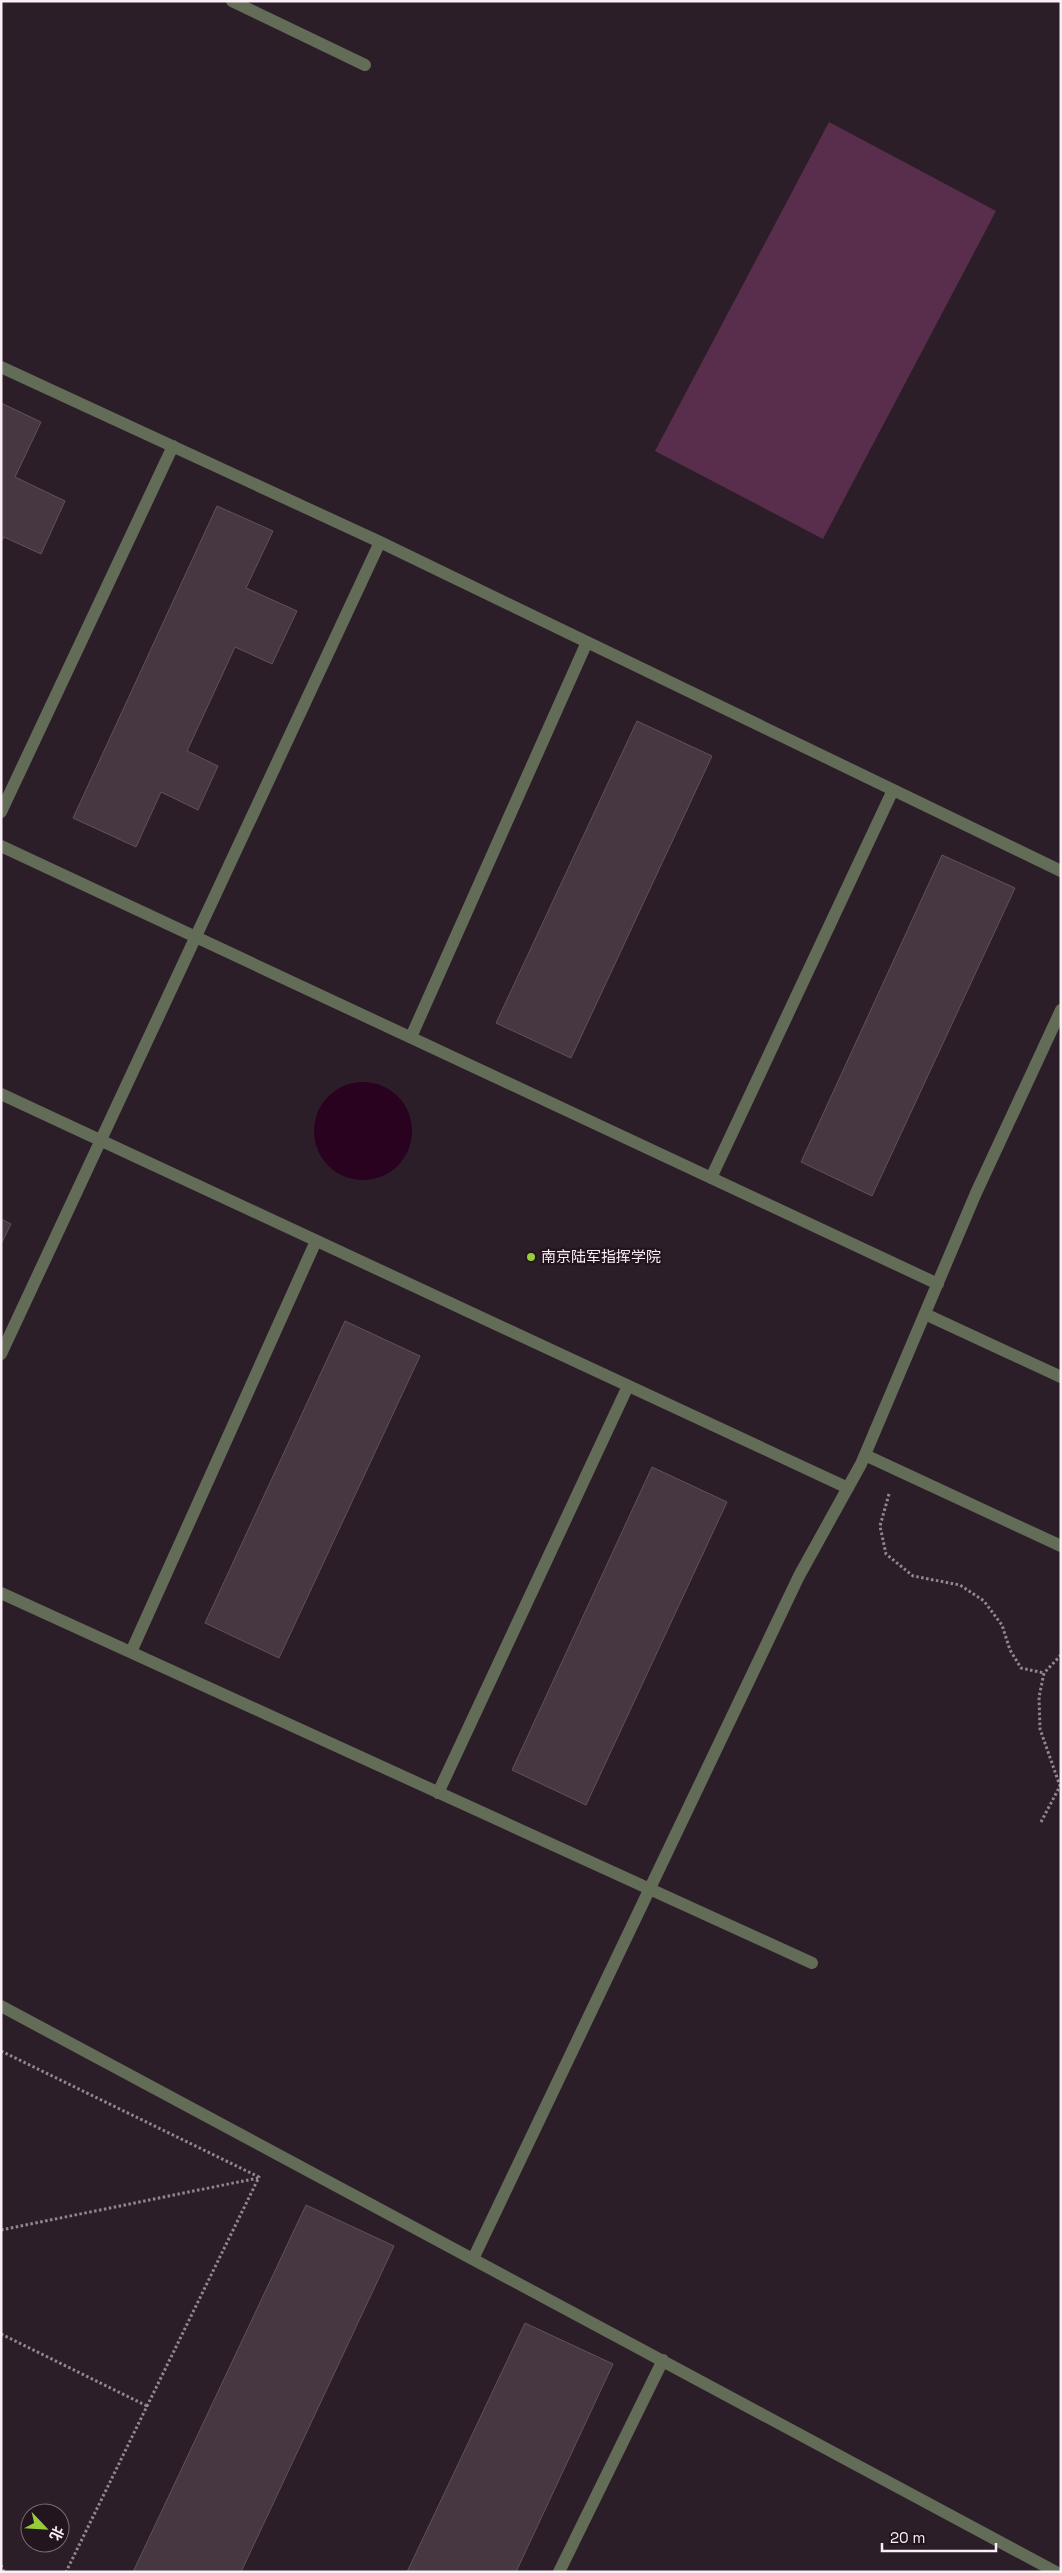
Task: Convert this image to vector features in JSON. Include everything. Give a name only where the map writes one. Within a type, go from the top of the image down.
[{"type":"lane","points":[[232,1],[365,65]]},
{"type":"lane","points":[[1,367],[380,542],[1061,871]]},
{"type":"lane","points":[[1,812],[173,446]]},
{"type":"lane","points":[[1,1354],[380,542]]},
{"type":"lane","points":[[410,1037],[587,642]]},
{"type":"lane","points":[[711,1178],[894,790]]},
{"type":"lane","points":[[1,846],[938,1284]]},
{"type":"lane","points":[[473,2259],[799,1576],[865,1455],[976,1193],[1061,1010]]},
{"type":"lane","points":[[1,1094],[848,1488]]},
{"type":"lane","points":[[131,1652],[316,1241]]},
{"type":"lane","points":[[925,1314],[1061,1377]]},
{"type":"lane","points":[[438,1793],[628,1386]]},
{"type":"lane","points":[[865,1455],[1061,1546]]},
{"type":"lane","points":[[1,1593],[812,1963]]},
{"type":"lane","points":[[1,2006],[1056,2572]]},
{"type":"lane","points":[[559,2572],[663,2360]]},
{"type":"path","points":[[900,1472],[886,1500],[880,1526],[886,1554],[913,1576],[960,1586],[984,1601],[1002,1625],[1010,1650],[1021,1668],[1044,1673]]},
{"type":"path","points":[[1041,1822],[1060,1786],[1040,1729],[1039,1697],[1044,1673],[1061,1656]]},
{"type":"path","points":[[1,2051],[259,2177]]},
{"type":"path","points":[[1,2230],[259,2177]]},
{"type":"path","points":[[66,2572],[259,2177]]},
{"type":"path","points":[[1,2334],[147,2406]]},
{"type":"path","points":[[1,2565],[4,2572]]},
{"type":"shaded area","points":[[829,122],[996,211],[823,539],[655,451]]},
{"type":"shaded area","points":[[363,1082],[382,1086],[397,1097],[408,1112],[412,1131],[408,1150],[397,1165],[382,1176],[363,1180],[344,1176],[329,1165],[318,1150],[314,1131],[318,1112],[329,1097],[344,1086]]},
{"type":"building","points":[[1,403],[41,422],[15,477],[65,501],[41,554],[4,537],[1,542]]},
{"type":"building","points":[[217,506],[273,531],[246,588],[297,611],[272,664],[235,647],[187,751],[218,766],[198,810],[161,792],[136,847],[73,818]]},
{"type":"building","points":[[637,721],[712,756],[571,1058],[496,1023]]},
{"type":"building","points":[[942,855],[1015,888],[872,1196],[801,1162]]},
{"type":"building","points":[[1,1219],[11,1224],[1,1244]]},
{"type":"building","points":[[345,1321],[420,1356],[279,1658],[205,1623]]},
{"type":"building","points":[[652,1467],[727,1502],[586,1805],[512,1770]]},
{"type":"building","points":[[306,2205],[394,2246],[241,2572],[133,2572]]},
{"type":"building","points":[[525,2323],[613,2364],[516,2572],[407,2572]]},
{"type":"place","name":"南京陆军指挥学院","points":[[531,1257]]}]
